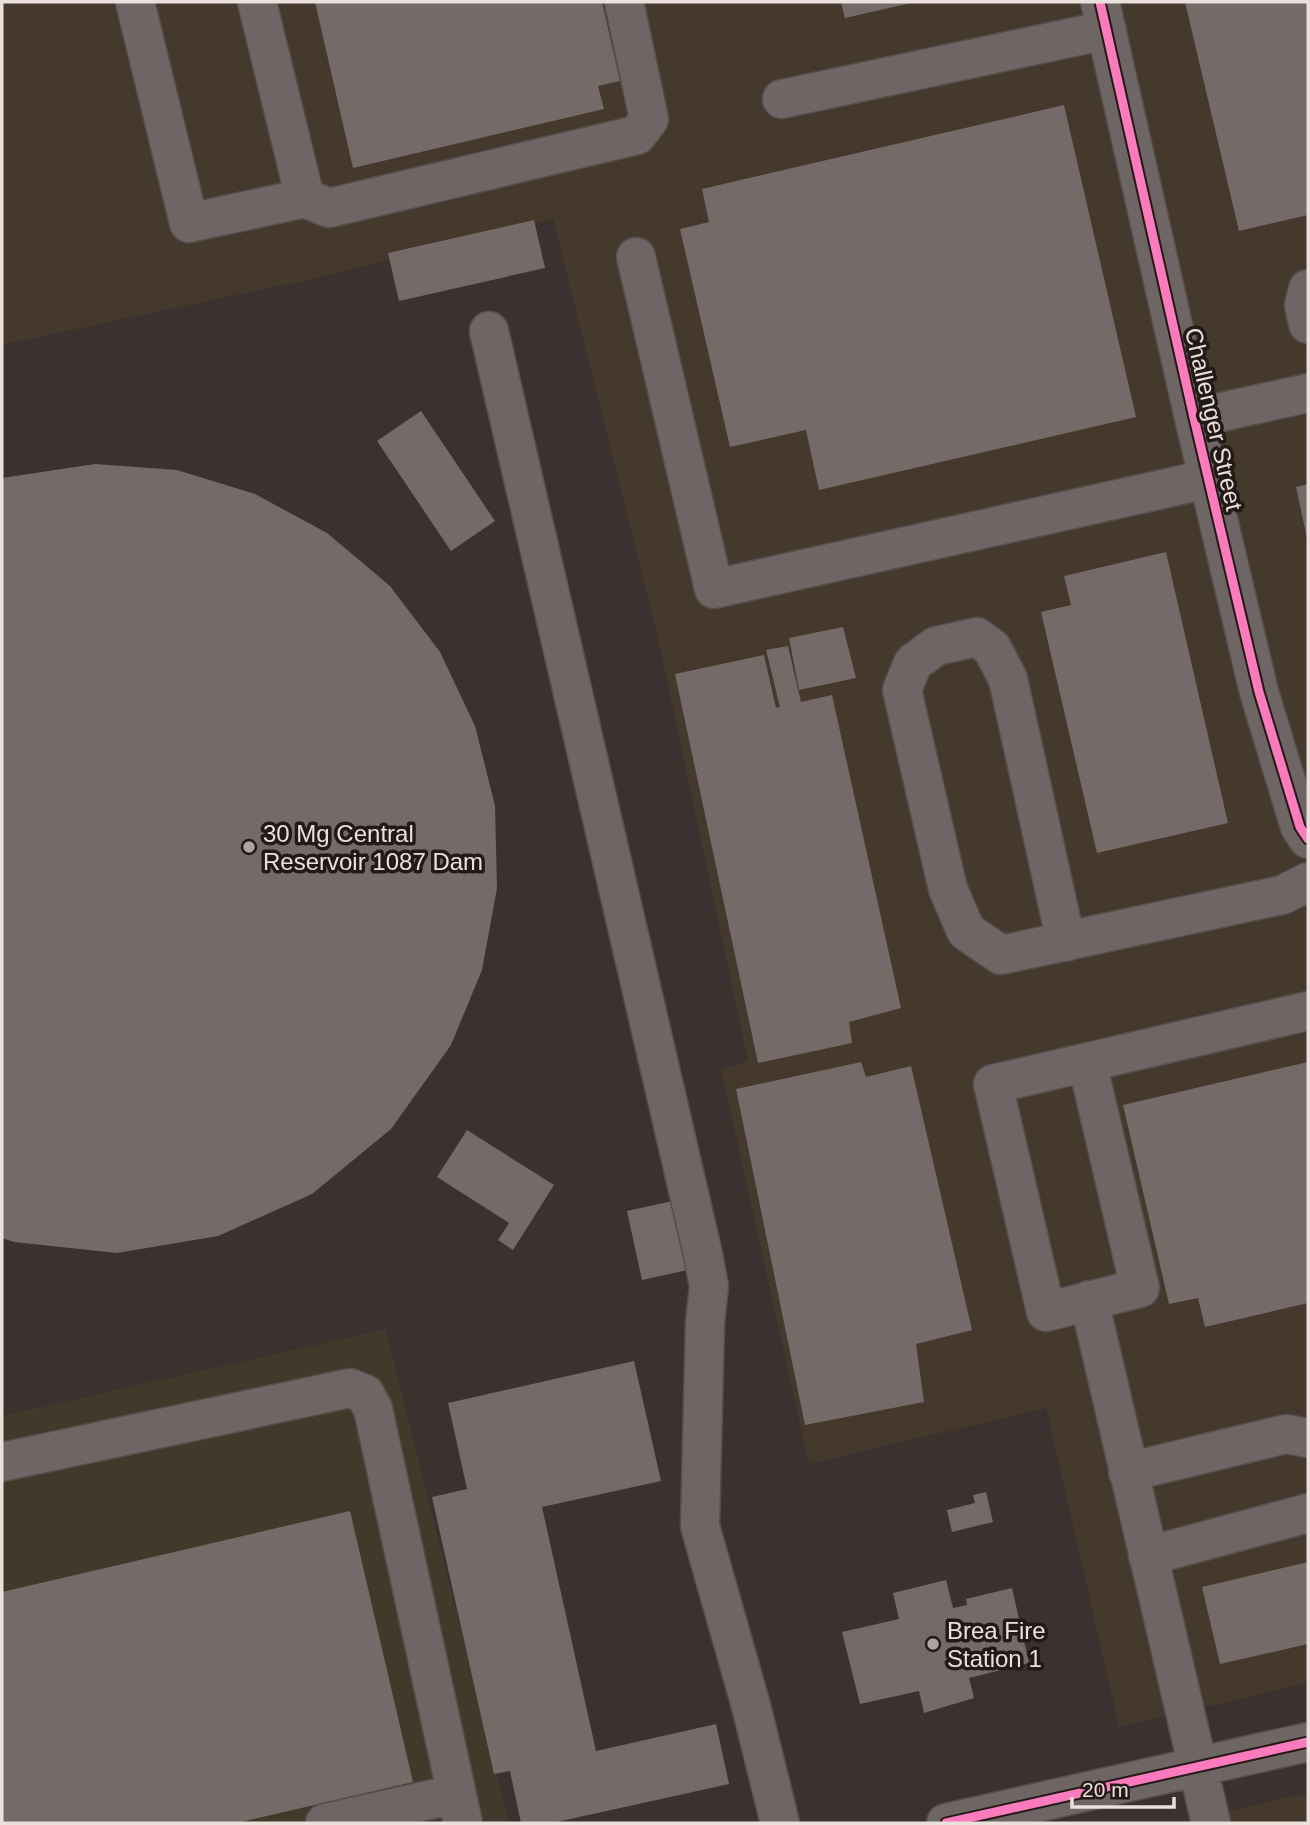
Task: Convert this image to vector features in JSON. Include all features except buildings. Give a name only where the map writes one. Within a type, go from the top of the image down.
[{"type":"street","points":[[135,2],[189,223],[305,198],[330,208],[637,135],[649,119],[624,2]]},
{"type":"street","points":[[257,2],[305,198]]},
{"type":"street","points":[[782,99],[1103,16]]},
{"type":"street","name":"Challenger Street","points":[[1103,16],[1259,692],[1300,799],[1300,827],[1308,839]]},
{"type":"street","points":[[636,257],[714,589],[1208,479]]},
{"type":"street","points":[[1308,289],[1304,305],[1308,324]]},
{"type":"street","points":[[489,331],[702,1250],[709,1286],[705,1323],[700,1526],[751,1706],[780,1823]]},
{"type":"street","points":[[1194,418],[1308,393]]},
{"type":"street","points":[[1066,942],[1007,679],[992,648],[977,638],[936,646],[914,663],[902,691],[948,888],[966,931],[1001,955],[1066,942],[1282,895],[1308,882]]},
{"type":"street","points":[[1087,1062],[1140,1289],[1046,1312],[993,1084],[1087,1062],[1308,1011]]},
{"type":"street","points":[[1088,1300],[1211,1823]]},
{"type":"street","points":[[2,1462],[350,1388],[366,1394],[373,1409],[459,1808],[325,1823]]},
{"type":"street","points":[[1128,1472],[1286,1434],[1308,1438]]},
{"type":"street","points":[[1148,1556],[1308,1513]]},
{"type":"street","points":[[946,1823],[1308,1742]]},
{"type":"shaded area","points":[[2,2],[1308,2],[1308,1683],[1119,1727],[1046,1408],[809,1464],[721,1070],[748,1061],[657,634],[553,219],[321,277],[2,345]]},
{"type":"shaded area","points":[[386,1329],[509,1823],[2,1823],[2,1416]]},
{"type":"shaded area","points":[[1308,1793],[1308,1823],[1175,1823]]},
{"type":"cycle path","points":[[1100,2],[1259,692],[1300,827],[1308,839]]},
{"type":"cycle path","points":[[946,1823],[1308,1742]]},
{"type":"place","name":"30 Mg Central Reservoir 1087 Dam","points":[[249,847]]},
{"type":"place","name":"Brea Fire Station 1","points":[[933,1644]]}]
